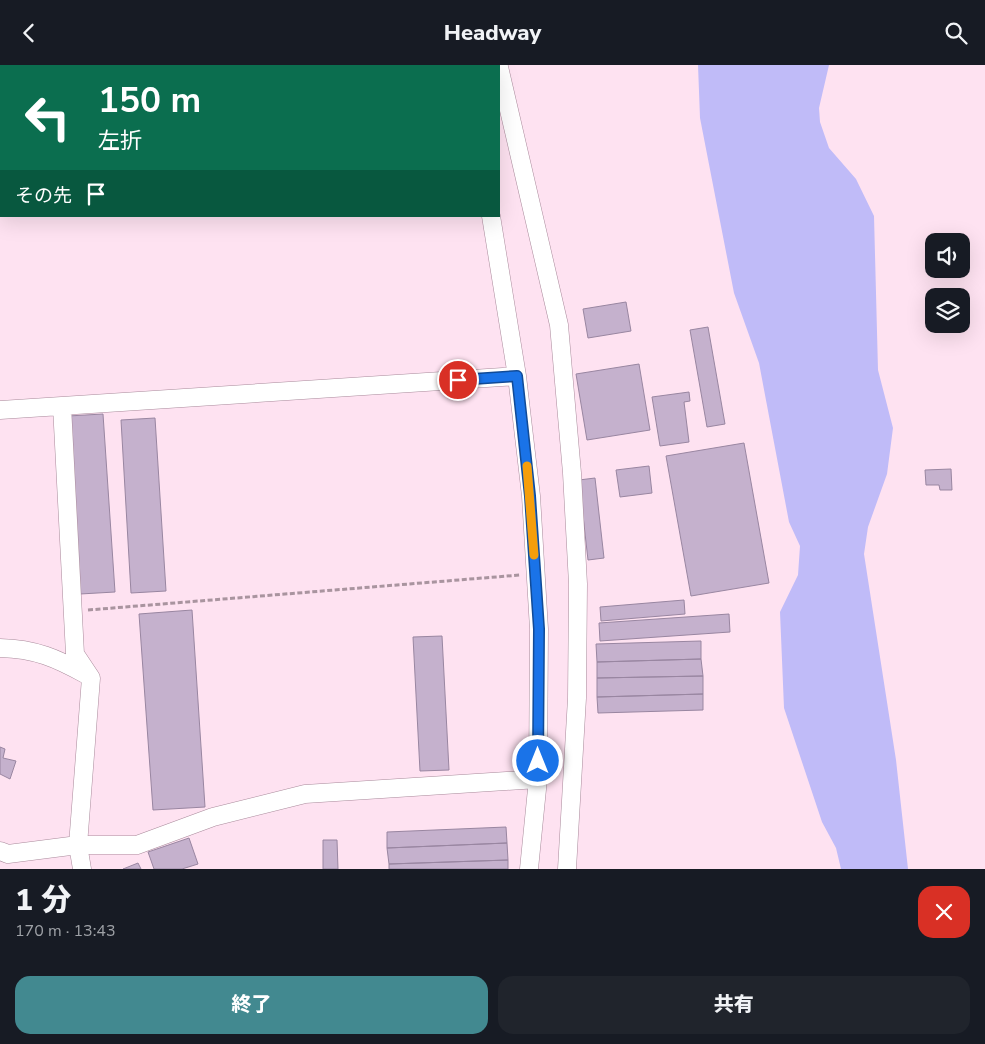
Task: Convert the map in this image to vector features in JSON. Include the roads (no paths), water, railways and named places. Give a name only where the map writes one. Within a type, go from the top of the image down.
[{"type":"street","points":[[500,75],[503,102],[559,325],[572,473],[578,584],[577,698],[567,869]]},
{"type":"street","points":[[491,217],[517,376],[536,574],[539,629],[538,779],[529,869]]},
{"type":"street","points":[[0,410],[517,376]]},
{"type":"street","points":[[62,406],[75,654],[91,678],[78,845],[82,869]]},
{"type":"street","points":[[0,648],[26,649],[58,659],[91,678]]},
{"type":"street","points":[[0,851],[8,855],[78,845],[137,845],[213,817],[304,794],[538,779]]}]
